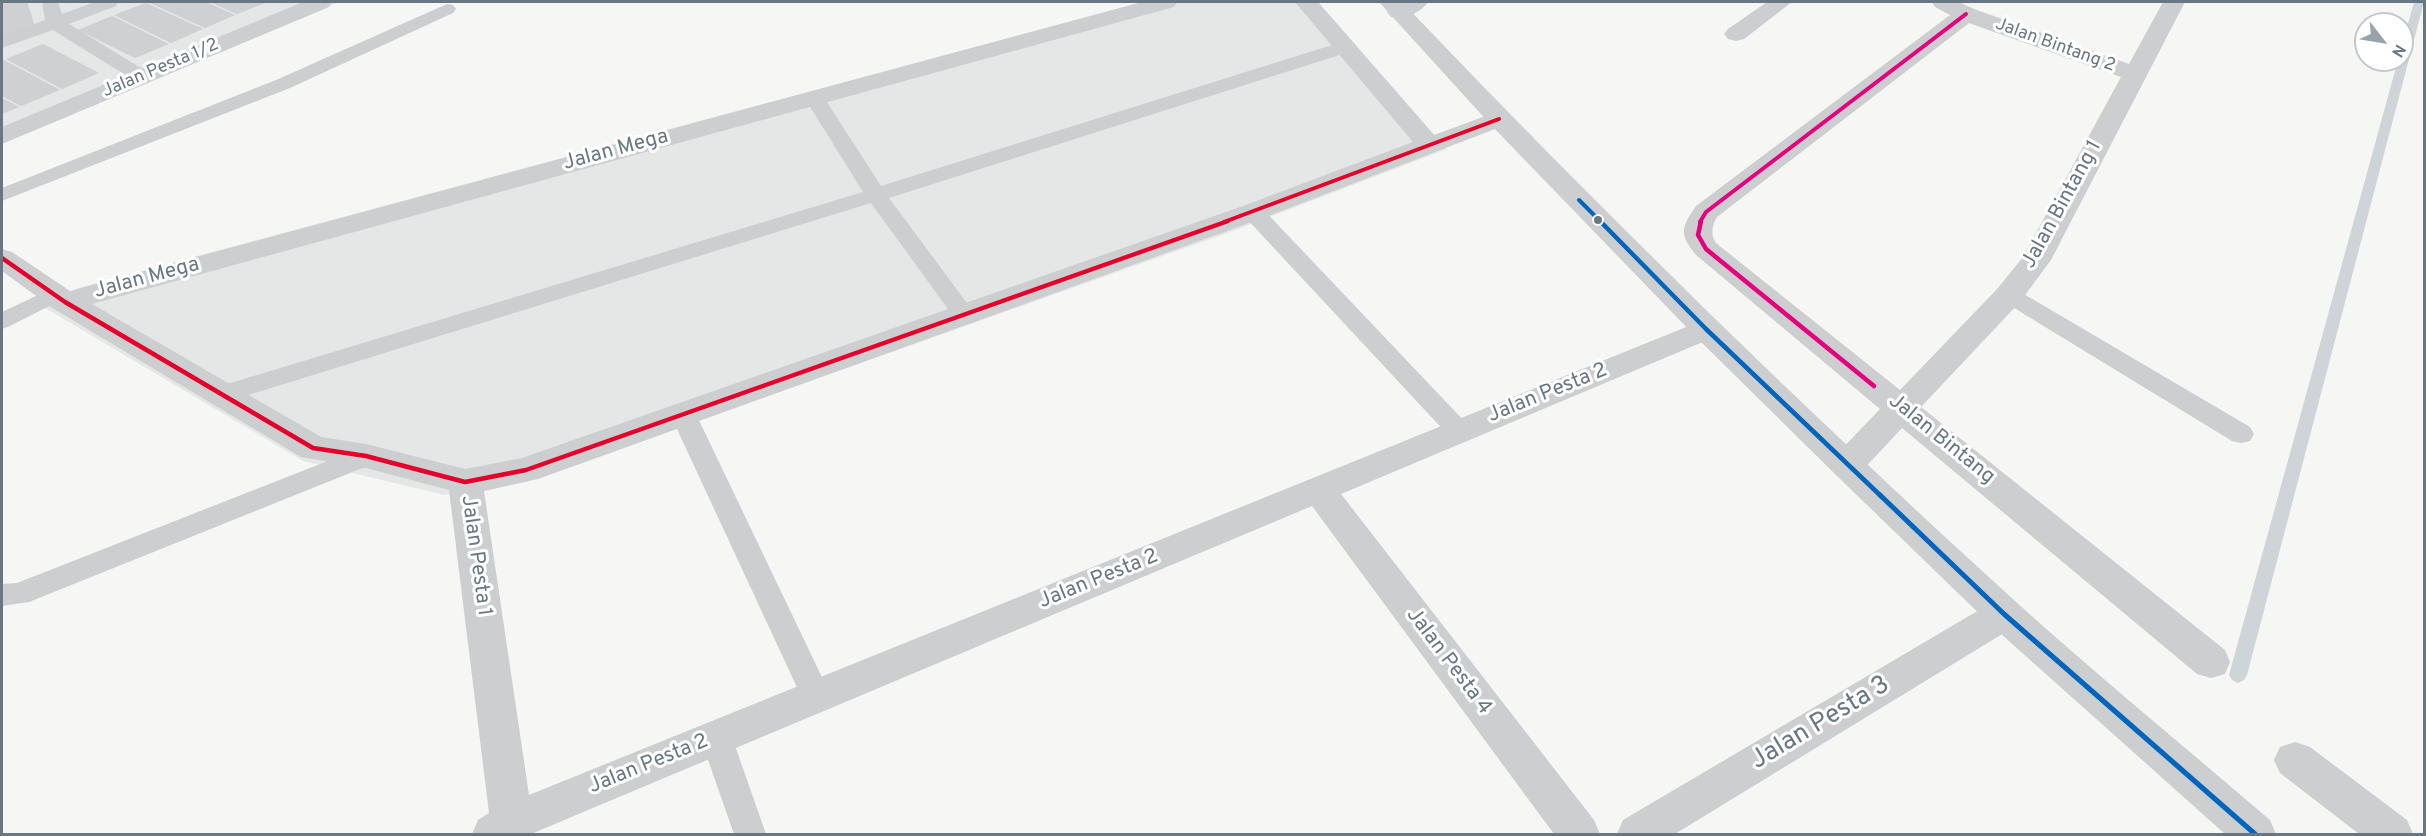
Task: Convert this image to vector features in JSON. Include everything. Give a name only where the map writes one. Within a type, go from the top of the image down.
[{"type":"street","name":"Jalan Pesta 1/2","points":[[2,136],[321,2]]},
{"type":"street","name":"Jalan Mega","points":[[60,298],[1166,2]]},
{"type":"street","points":[[1306,2],[1429,145]]},
{"type":"street","points":[[1737,34],[1781,2]]},
{"type":"street","name":"Jalan Bintang 1","points":[[1847,465],[2009,295],[2036,260],[2174,2]]},
{"type":"street","points":[[1402,5],[1499,119],[1706,329],[2004,614],[2256,834]]},
{"type":"street","name":"Jalan Bintang 2","points":[[1954,8],[2135,74]]},
{"type":"street","name":"Jalan Bintang","points":[[1954,8],[1706,212],[1696,227],[1696,238],[1706,249],[2211,662]]},
{"type":"street","name":"Jalan Pesta 1","points":[[502,828],[465,482],[526,470],[1253,212],[1499,119]]},
{"type":"street","points":[[2,258],[60,298],[313,448],[366,456],[465,482]]},
{"type":"street","name":"Jalan Pesta 2","points":[[502,828],[716,737],[1706,329]]},
{"type":"street","name":"Jalan Pesta 4","points":[[1318,489],[1579,834]]},
{"type":"street","name":"Jalan Pesta 3","points":[[1638,834],[2004,614]]},
{"type":"street","points":[[2295,760],[2392,834]]},
{"type":"lane","points":[[50,2],[55,22],[142,77]]},
{"type":"lane","points":[[2,43],[110,2]]},
{"type":"lane","points":[[2,195],[283,84],[447,9]]},
{"type":"lane","points":[[222,394],[876,195],[1345,47]]},
{"type":"lane","points":[[814,97],[876,195],[964,315]]},
{"type":"lane","points":[[1253,212],[1460,431]]},
{"type":"lane","points":[[2009,295],[2241,434]]},
{"type":"lane","points":[[2,321],[60,298]]},
{"type":"lane","points":[[683,414],[816,696]]},
{"type":"lane","points":[[2,595],[19,594],[366,456]]},
{"type":"lane","points":[[716,737],[750,834]]},
{"type":"shaded area","points":[[2,2],[339,2],[2,143]]},
{"type":"shaded area","points":[[1143,2],[1318,2],[1447,149],[1236,230],[526,482],[444,495],[303,461],[42,306],[78,288]]},
{"type":"building","points":[[2,2],[28,2],[36,27],[2,40]]},
{"type":"building","points":[[146,2],[208,2],[237,15],[205,29]]},
{"type":"building","points":[[146,2],[205,29],[171,44],[112,15]]},
{"type":"building","points":[[208,2],[270,2],[237,15]]},
{"type":"building","points":[[112,15],[171,44],[135,59],[76,30]]},
{"type":"building","points":[[43,43],[101,73],[62,90],[4,59]]},
{"type":"building","points":[[2,59],[62,90],[21,107],[2,97]]},
{"type":"building","points":[[2,97],[21,107],[2,115]]},
{"type":"waterway","points":[[2238,675],[2419,2]]},
{"type":"transit line","points":[[1874,386],[1706,249],[1699,239],[1697,230],[1706,212],[1966,14]]},
{"type":"transit line","points":[[2,258],[65,302],[313,448],[366,456],[465,482],[526,470],[1253,212],[1499,119]]},
{"type":"transit line","points":[[1579,200],[1706,329],[2004,614],[2255,834]]}]
